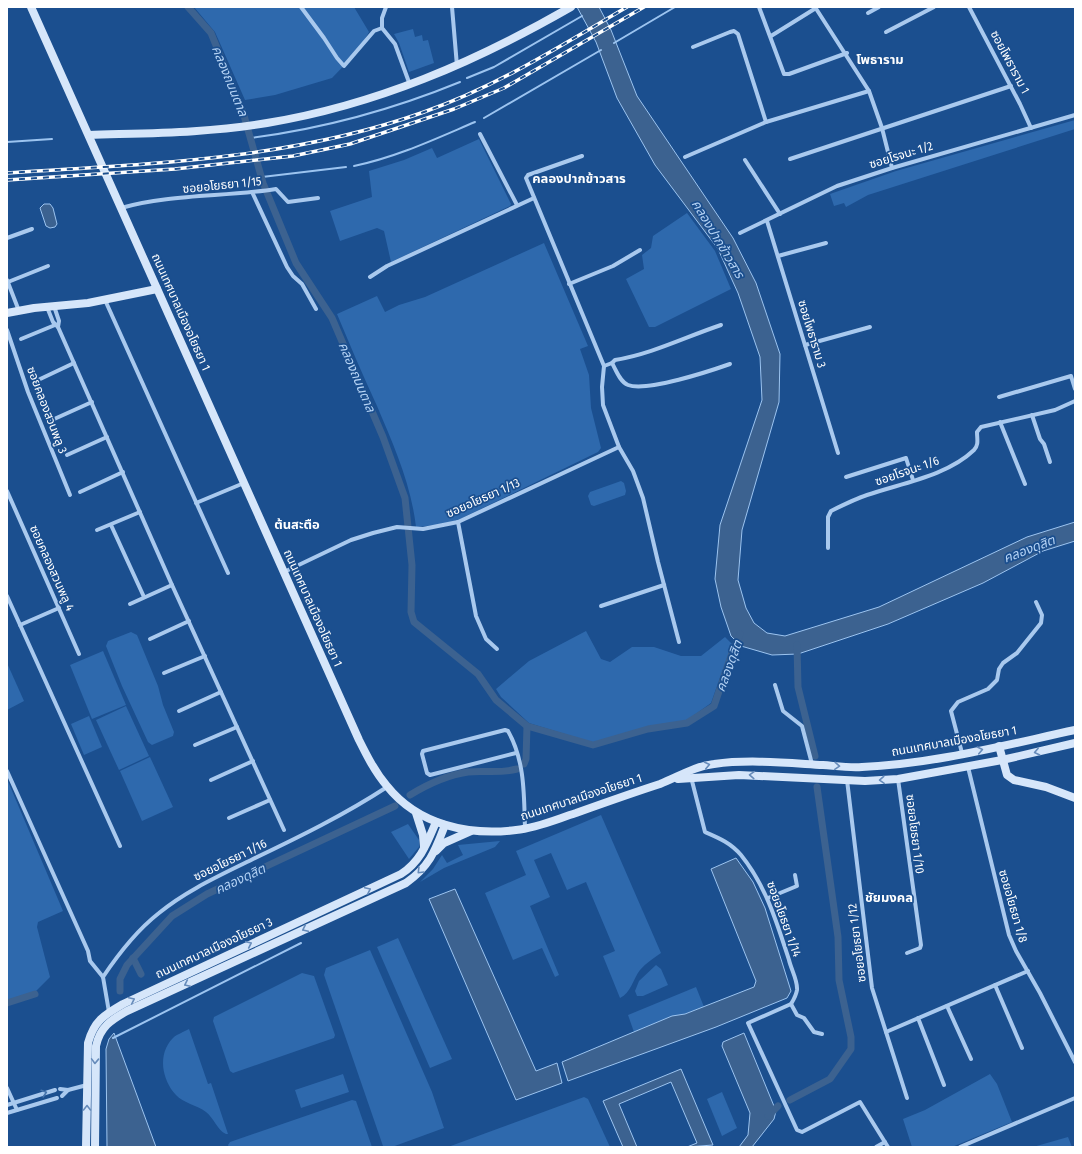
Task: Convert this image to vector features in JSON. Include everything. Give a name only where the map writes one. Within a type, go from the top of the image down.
[{"type":"main road","name":"ถนนเทศบาลเมืองอโยธยา 1","points":[[31,7],[359,740],[373,766],[387,787],[416,813],[445,825],[471,830],[495,832],[544,824],[671,780],[691,775],[739,775],[847,780],[898,779],[968,767],[1075,743]]},
{"type":"main road","points":[[89,134],[235,128],[350,106],[410,85],[457,66],[491,50],[571,7]]},
{"type":"main road","points":[[7,313],[105,300],[157,289]]},
{"type":"main road","name":"ถนนเทศบาลเมืองอโยธยา 1","points":[[691,775],[706,765],[729,762],[813,764],[858,768],[894,766],[962,754],[1075,730]]},
{"type":"main road","points":[[999,746],[1007,774],[1014,780],[1046,787],[1075,798]]},
{"type":"main road","points":[[416,813],[424,835],[423,852]]},
{"type":"main road","name":"ถนนเทศบาลเมืองอโยธยา 3","points":[[86,1147],[88,1043],[91,1031],[100,1019],[109,1012],[401,874],[412,867],[423,852],[436,822]]},
{"type":"main road","name":"ถนนเทศบาลเมืองอโยธยา 3","points":[[95,1147],[96,1046],[98,1035],[106,1025],[127,1011],[406,883],[419,874],[434,853],[445,825]]},
{"type":"main road","points":[[434,853],[444,843],[471,830]]},
{"type":"street","points":[[302,7],[344,66],[374,31],[382,28]]},
{"type":"street","points":[[386,7],[382,18],[382,28],[393,39],[410,85]]},
{"type":"street","points":[[452,7],[457,66]]},
{"type":"street","points":[[759,7],[784,74],[786,75],[846,53]]},
{"type":"street","points":[[868,13],[879,7]]},
{"type":"street","points":[[886,32],[934,7]]},
{"type":"street","name":"ซอยโพธาราม 1","points":[[969,7],[1011,86],[1031,128]]},
{"type":"street","points":[[771,36],[816,8],[870,91],[882,128],[892,168]]},
{"type":"street","points":[[693,47],[730,32],[734,31],[738,34],[766,122]]},
{"type":"street","points":[[790,159],[1011,86]]},
{"type":"street","points":[[685,157],[766,122],[870,91]]},
{"type":"street","name":"ซอยโรจนะ 1/2","points":[[740,233],[836,186],[892,168],[1075,115]]},
{"type":"street","points":[[480,134],[517,205]]},
{"type":"street","points":[[582,156],[527,176],[534,198],[604,366],[602,387],[603,405],[619,447],[633,470],[644,498],[679,642]]},
{"type":"street","points":[[745,160],[780,214]]},
{"type":"street","name":"ซอยอโยธยา 1/15","points":[[121,208],[146,202],[259,192],[276,189],[288,202],[318,198]]},
{"type":"street","points":[[252,192],[287,267],[293,276],[302,284],[316,309]]},
{"type":"street","points":[[370,277],[387,266],[534,198]]},
{"type":"street","name":"ซอยโพธาราม 3","points":[[767,221],[838,453]]},
{"type":"street","points":[[7,238],[32,229]]},
{"type":"street","points":[[778,256],[826,243]]},
{"type":"street","points":[[569,284],[613,266],[640,250]]},
{"type":"street","points":[[19,311],[8,281],[48,266]]},
{"type":"street","points":[[105,300],[228,573]]},
{"type":"street","points":[[21,339],[59,321],[51,306]]},
{"type":"street","points":[[51,306],[55,324],[92,402],[172,585],[284,830]]},
{"type":"street","points":[[604,366],[615,360],[653,352],[689,336],[721,325]]},
{"type":"street","points":[[805,345],[870,327]]},
{"type":"street","name":"ซอยคลองสวนพลู 3","points":[[7,330],[28,392],[70,495]]},
{"type":"street","points":[[612,363],[627,385],[645,386],[697,375],[730,364]]},
{"type":"street","points":[[36,381],[74,364]]},
{"type":"street","points":[[999,397],[1071,376],[1075,389]]},
{"type":"street","name":"ซอยโรจนะ 1/6","points":[[828,548],[828,517],[831,511],[865,496],[913,480],[928,477],[944,470],[974,449],[978,443],[977,432],[981,427],[1068,406],[1075,401]]},
{"type":"street","points":[[52,420],[92,402]]},
{"type":"street","points":[[1032,415],[1050,462]]},
{"type":"street","points":[[1000,422],[1025,484]]},
{"type":"street","points":[[67,455],[107,437]]},
{"type":"street","name":"ซอยอโยธยา 1/13","points":[[284,572],[351,540],[384,530],[400,528],[423,529],[458,522],[619,447]]},
{"type":"street","points":[[846,477],[906,458],[913,480]]},
{"type":"street","points":[[80,492],[123,472]]},
{"type":"street","points":[[196,503],[244,483]]},
{"type":"street","name":"ซอยคลองสวนพลู 4","points":[[7,491],[79,654]]},
{"type":"street","points":[[97,530],[140,512]]},
{"type":"street","points":[[458,522],[476,616],[486,638],[497,649]]},
{"type":"street","points":[[111,525],[144,597]]},
{"type":"street","points":[[130,604],[172,585]]},
{"type":"street","points":[[601,606],[664,585]]},
{"type":"street","points":[[7,596],[120,846]]},
{"type":"street","points":[[962,754],[951,711],[958,702],[988,689],[997,680],[1002,663],[1017,653],[1041,623],[1042,615],[1036,602]]},
{"type":"street","points":[[20,625],[59,608]]},
{"type":"street","points":[[150,639],[189,621]]},
{"type":"street","points":[[164,673],[205,656]]},
{"type":"street","points":[[775,685],[783,711],[802,726],[813,764]]},
{"type":"street","points":[[179,711],[221,692]]},
{"type":"street","points":[[195,745],[237,727]]},
{"type":"street","points":[[516,753],[430,775],[427,773],[422,754],[424,752],[505,730],[509,733],[523,772],[525,828]]},
{"type":"street","points":[[211,780],[253,761]]},
{"type":"street","name":"ซอยอโยธยา 1/8","points":[[968,767],[976,794],[1004,920],[1016,951],[1028,971],[1075,1062]]},
{"type":"street","points":[[7,771],[88,951],[90,961],[103,977],[109,1012]]},
{"type":"street","name":"ซอยอโยธยา 1/14","points":[[691,775],[705,832],[735,848],[758,878],[768,898],[797,989],[795,998],[791,1004]]},
{"type":"street","name":"ซอยอโยธยา 1/10","points":[[898,779],[921,945],[920,948],[907,953]]},
{"type":"street","name":"ซอยอโยธยา 1/12","points":[[847,780],[872,988],[907,1098]]},
{"type":"street","name":"ซอยอโยธยา 1/16","points":[[103,977],[118,955],[138,932],[160,912],[183,896],[206,882],[344,814],[387,787]]},
{"type":"street","points":[[230,818],[270,800]]},
{"type":"street","points":[[768,898],[797,886],[795,875]]},
{"type":"street","points":[[886,1032],[1028,971]]},
{"type":"street","points":[[995,986],[1022,1048]]},
{"type":"street","points":[[822,1034],[814,1032],[804,1018],[797,1015],[791,1004],[748,1023],[797,1130],[802,1132],[860,1102],[888,1147]]},
{"type":"street","points":[[947,1006],[971,1059]]},
{"type":"street","points":[[918,1018],[944,1085]]},
{"type":"street","points":[[60,1089],[68,1090],[87,1085]]},
{"type":"street","points":[[7,1088],[17,1110]]},
{"type":"street","points":[[7,1105],[55,1090]]},
{"type":"street","points":[[62,1096],[68,1090]]},
{"type":"street","points":[[32,1097],[35,1104]]},
{"type":"street","points":[[7,1114],[57,1098]]},
{"type":"street","points":[[960,1147],[1075,1098]]},
{"type":"street","points":[[876,1147],[885,1142]]},
{"type":"shaded area","points":[[194,7],[354,7],[369,32],[358,51],[332,78],[275,95],[245,100],[215,32]]},
{"type":"shaded area","points":[[413,29],[415,37],[422,35],[423,41],[428,40],[434,63],[409,72],[399,43],[394,34]]},
{"type":"shaded area","points":[[1075,120],[1075,129],[868,195],[846,207],[844,203],[834,206],[830,194],[896,171]]},
{"type":"shaded area","points":[[479,139],[511,204],[510,206],[391,262],[384,231],[377,228],[340,241],[330,211],[372,197],[369,171],[404,160],[432,148],[437,158]]},
{"type":"shaded area","points":[[687,213],[715,251],[731,289],[655,327],[649,327],[626,279],[644,269],[642,255],[651,248],[653,236]]},
{"type":"shaded area","points":[[544,243],[588,346],[580,349],[589,375],[591,408],[601,448],[598,452],[458,520],[437,525],[416,527],[414,511],[401,465],[337,314],[377,296],[385,312],[399,305],[425,297]]},
{"type":"shaded area","points":[[621,481],[624,483],[626,491],[625,495],[594,506],[591,505],[588,496],[590,492]]},
{"type":"shaded area","points":[[586,631],[601,659],[610,662],[632,647],[654,647],[681,656],[701,656],[725,637],[732,644],[711,703],[686,721],[648,727],[594,743],[529,723],[501,697],[496,689],[529,661]]},
{"type":"shaded area","points":[[131,632],[137,635],[158,686],[163,705],[174,732],[173,736],[152,745],[148,742],[122,686],[106,646],[108,641]]},
{"type":"shaded area","points":[[103,651],[126,705],[92,719],[70,665]]},
{"type":"shaded area","points":[[7,663],[24,701],[7,710]]},
{"type":"shaded area","points":[[126,706],[149,756],[119,770],[96,720]]},
{"type":"shaded area","points":[[89,716],[102,747],[84,755],[71,724]]},
{"type":"shaded area","points":[[150,757],[173,807],[142,821],[120,771]]},
{"type":"shaded area","points":[[7,779],[63,911],[38,922],[37,927],[50,977],[36,991],[7,1000]]},
{"type":"shaded area","points":[[601,815],[661,953],[640,970],[627,993],[620,998],[603,956],[615,951],[586,882],[567,890],[551,853],[534,860],[550,897],[530,906],[559,975],[555,977],[542,948],[513,960],[485,893],[526,875],[516,851]]},
{"type":"shaded area","points":[[408,824],[419,840],[419,847],[409,859],[391,832]]},
{"type":"shaded area","points":[[500,841],[495,847],[444,868],[420,882],[433,869],[442,855],[447,863],[463,855],[458,845]]},
{"type":"shaded area","points":[[398,938],[452,1059],[430,1068],[377,947]]},
{"type":"shaded area","points":[[370,950],[432,1092],[444,1128],[392,1147],[383,1146],[324,975],[326,968]]},
{"type":"shaded area","points":[[656,965],[661,969],[668,985],[643,996],[637,996],[635,991],[639,981]]},
{"type":"shaded area","points":[[302,973],[314,976],[335,1035],[334,1038],[233,1073],[230,1071],[213,1021],[214,1017]]},
{"type":"shaded area","points":[[696,987],[704,1007],[634,1032],[628,1015]]},
{"type":"shaded area","points":[[189,1029],[208,1084],[211,1083],[228,1134],[220,1130],[206,1112],[179,1098],[167,1082],[163,1067],[163,1059],[168,1044],[173,1038]]},
{"type":"shaded area","points":[[343,1074],[349,1092],[301,1108],[295,1090]]},
{"type":"shaded area","points":[[990,1074],[997,1084],[1012,1122],[952,1147],[912,1147],[903,1119],[925,1110]]},
{"type":"shaded area","points":[[722,1092],[737,1128],[722,1136],[707,1099]]},
{"type":"shaded area","points":[[584,1097],[588,1099],[610,1147],[448,1147]]},
{"type":"shaded area","points":[[352,1100],[356,1101],[372,1147],[229,1147],[228,1145],[230,1142]]},
{"type":"shaded area","points":[[1068,1137],[1072,1147],[1033,1147]]},
{"type":"water","points":[[577,7],[599,7],[611,30],[637,96],[733,238],[756,283],[780,354],[779,402],[742,530],[738,580],[746,608],[754,623],[767,633],[785,636],[879,607],[1027,537],[1075,522],[1075,541],[1043,551],[983,583],[888,624],[798,654],[772,655],[741,646],[731,636],[721,607],[715,579],[720,525],[762,400],[760,357],[738,293],[718,249],[655,165],[617,98],[596,42]]},
{"type":"water","points":[[44,204],[50,204],[53,208],[57,224],[55,227],[50,228],[46,226],[40,208]]},
{"type":"water","points":[[736,858],[753,882],[765,908],[791,991],[787,998],[716,1027],[568,1081],[562,1062],[672,1016],[685,1014],[754,987],[756,981],[711,869]]},
{"type":"water","points":[[455,889],[536,1071],[557,1063],[562,1083],[516,1100],[429,899]]},
{"type":"water","points":[[114,1033],[156,1147],[107,1147],[106,1049],[109,1039]]},
{"type":"water","points":[[744,1033],[776,1111],[774,1119],[752,1147],[739,1147],[748,1135],[750,1113],[722,1046],[723,1042]]},
{"type":"water","points":[[681,1069],[713,1145],[687,1147],[697,1143],[671,1082],[619,1104],[637,1147],[623,1147],[603,1101]]},
{"type":"waterway","name":"คลองถนนตาล","points":[[188,7],[211,33],[243,112],[263,183],[296,263],[332,318],[383,437],[405,498],[412,565],[411,612],[414,622],[478,674],[496,700],[527,726],[593,745],[648,729],[687,723],[714,706],[740,634]]},
{"type":"waterway","points":[[614,43],[675,7]]},
{"type":"waterway","points":[[467,78],[494,67],[582,16]]},
{"type":"waterway","points":[[484,118],[601,50]]},
{"type":"waterway","points":[[250,138],[303,129],[357,117],[409,101],[460,82]]},
{"type":"waterway","points":[[354,166],[401,153],[475,122]]},
{"type":"waterway","points":[[7,142],[52,139]]},
{"type":"waterway","points":[[262,177],[346,167]]},
{"type":"waterway","points":[[797,645],[798,687],[815,756]]},
{"type":"waterway","name":"คลองดุสิต","points":[[524,764],[526,759],[527,726]]},
{"type":"waterway","name":"คลองดุสิต","points":[[410,795],[438,780],[460,773],[517,769]]},
{"type":"waterway","points":[[790,1100],[830,1079],[851,1049],[851,1037],[839,980],[838,937],[817,787]]},
{"type":"waterway","name":"คลองดุสิต","points":[[120,991],[120,979],[127,965],[172,916],[207,894],[395,806]]},
{"type":"waterway","points":[[113,1038],[301,943]]},
{"type":"waterway","points":[[133,958],[141,974]]},
{"type":"waterway","points":[[7,1003],[35,994]]},
{"type":"waterway","points":[[768,1116],[778,1106]]},
{"type":"railway","points":[[7,173],[218,157],[322,141],[373,128],[424,112],[478,90],[553,51],[627,7]]},
{"type":"railway","points":[[7,180],[175,169],[293,156],[350,144],[454,109],[504,88],[644,7]]},
{"type":"district","name":"โพธาราม","points":[[880,59]]},
{"type":"district","name":"คลองปากข้าวสาร","points":[[579,178]]},
{"type":"district","name":"ต้นสะตือ","points":[[297,524]]},
{"type":"district","name":"ชัยมงคล","points":[[889,897]]}]
